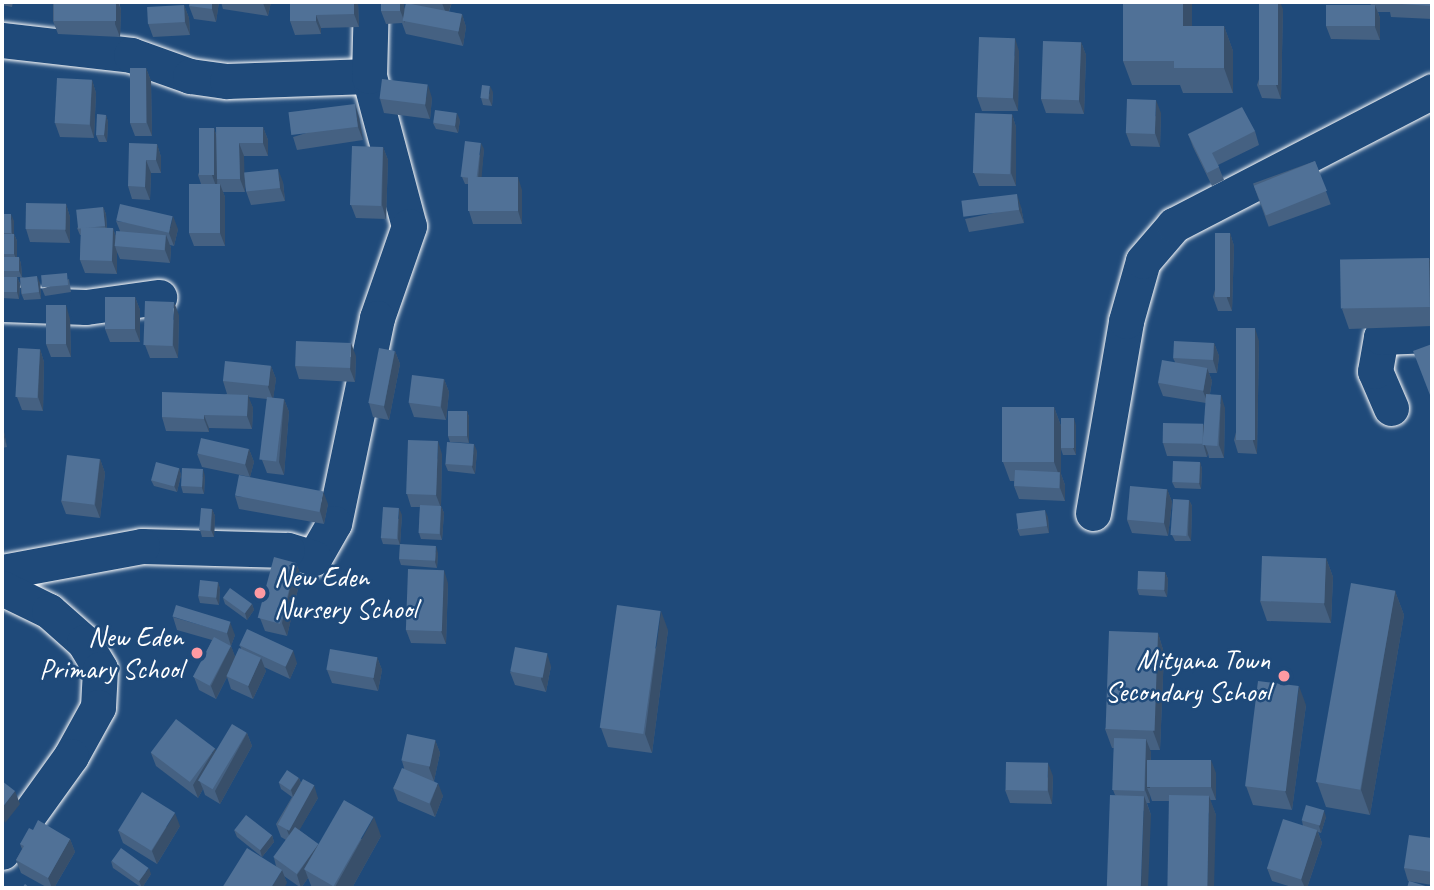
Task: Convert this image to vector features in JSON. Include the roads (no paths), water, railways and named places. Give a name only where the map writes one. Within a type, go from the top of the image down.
[{"type":"street","points":[[2,572],[142,546],[288,550],[314,558],[334,523],[377,318],[409,226],[369,76],[371,2]]},
{"type":"street","points":[[2,40],[131,55],[190,76],[227,81],[369,76]]},
{"type":"street","points":[[1093,513],[1126,321],[1143,261],[1174,225],[1432,91]]},
{"type":"street","points":[[2,304],[86,307],[159,297]]},
{"type":"street","points":[[1391,408],[1375,371],[1381,337],[1432,335]]},
{"type":"street","points":[[2,588],[49,611],[84,642],[100,669],[98,707],[71,756],[2,852]]},
{"type":"place","name":"New Eden Nursery School","points":[[260,593]]},
{"type":"place","name":"New Eden Primary School","points":[[197,653]]},
{"type":"place","name":"Mityana Town Secondary School","points":[[1284,676]]}]
